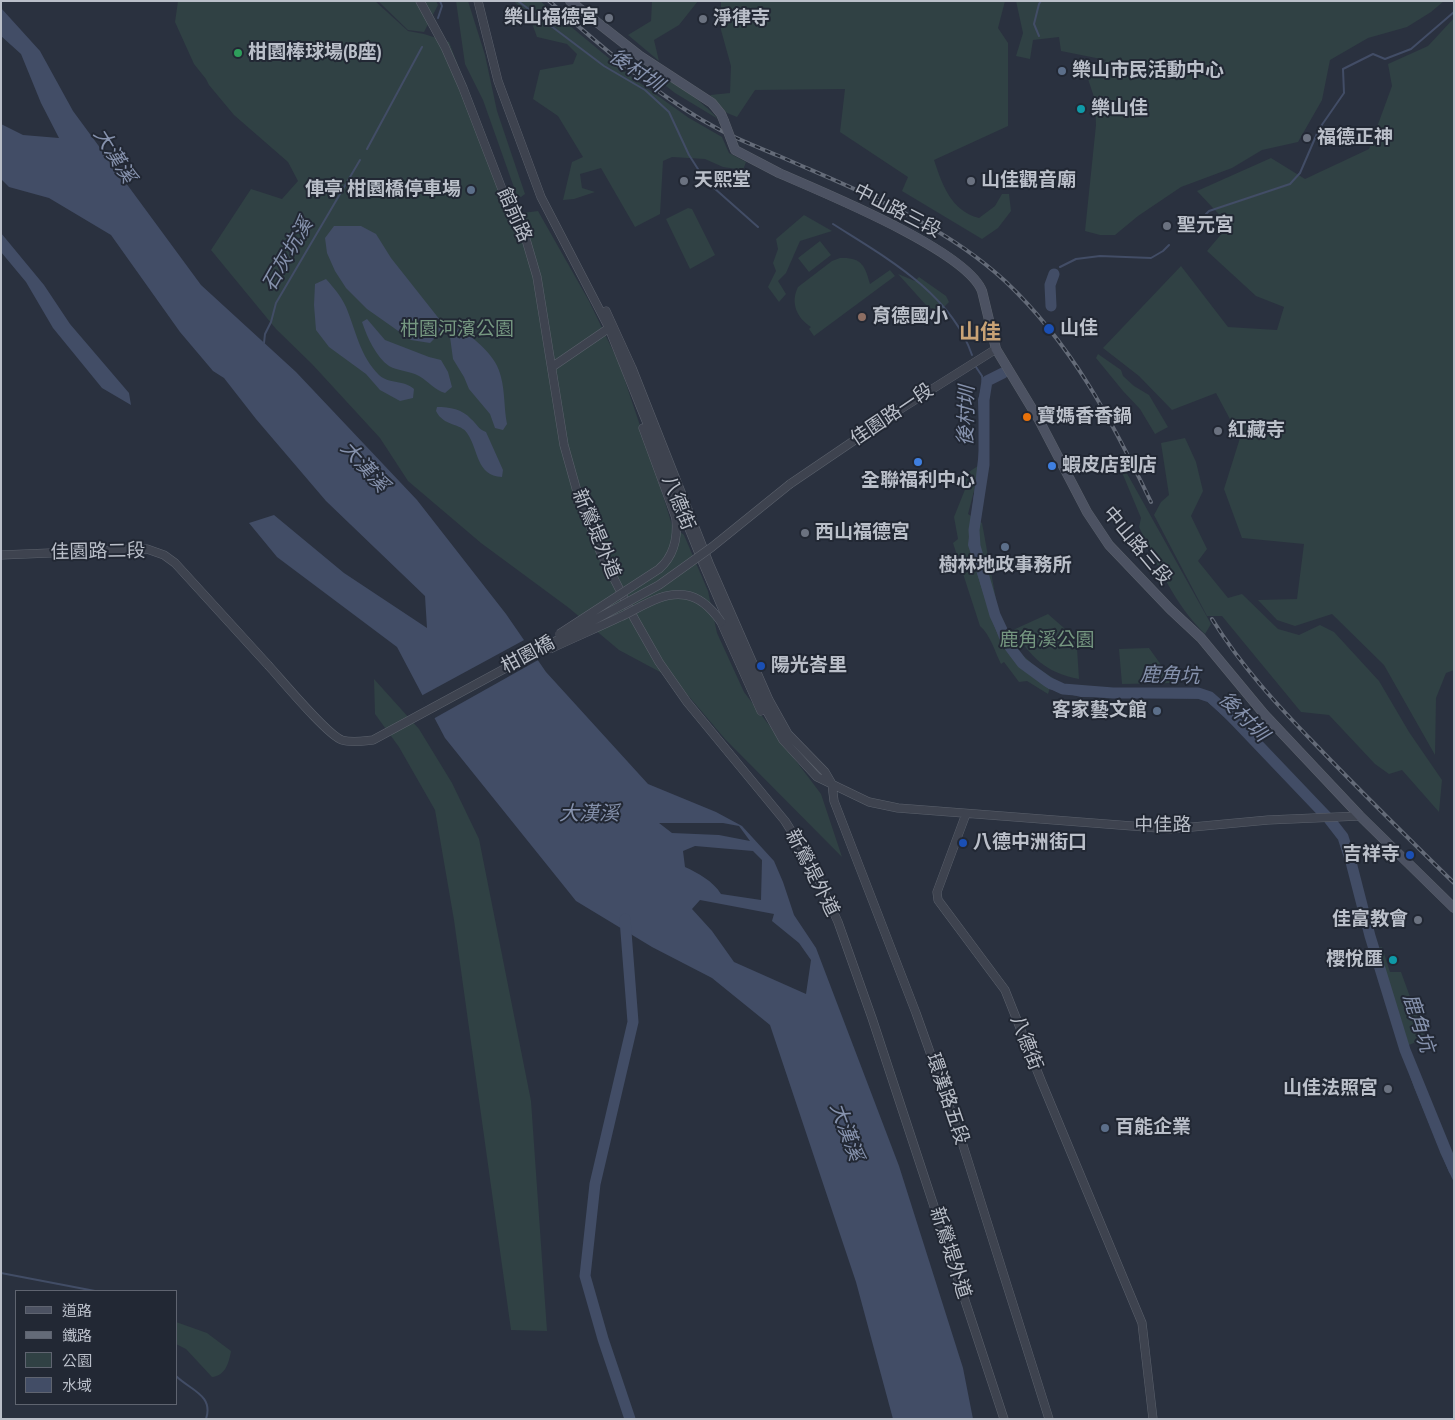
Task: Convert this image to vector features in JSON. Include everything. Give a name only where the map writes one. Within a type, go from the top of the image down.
[{"type":"main road","name":"中山路三段","points":[[570,1],[640,56],[712,103],[722,114],[735,150],[779,173],[906,232],[943,253],[968,271],[982,291],[996,349],[1039,420],[1087,512],[1110,545],[1170,609],[1206,643],[1264,714],[1360,816],[1454,908]]},
{"type":"street","name":"館前路","points":[[420,1],[445,47],[505,197],[525,236],[538,277],[552,366]]},
{"type":"street","name":"八德街","points":[[478,1],[498,81],[523,152],[545,206],[611,325],[632,368],[709,563],[769,700],[788,734],[825,772],[832,784]]},
{"type":"street","points":[[552,366],[611,325]]},
{"type":"street","name":"八德街","points":[[611,325],[627,376],[706,570],[765,708],[783,740],[817,777],[869,802],[898,808],[966,814],[937,892],[938,900],[1005,990],[1142,1323],[1153,1419]]},
{"type":"street","name":"佳園路一段","points":[[790,484],[899,410],[996,349]]},
{"type":"street","name":"新鶯堤外道","points":[[552,366],[564,445],[578,495],[600,551],[634,618],[658,662],[687,702],[785,821],[818,878],[838,922],[872,1018],[1004,1419]]},
{"type":"street","points":[[469,688],[557,635],[659,569],[666,562],[676,541],[676,518],[650,450],[627,376]]},
{"type":"street","name":"柑園橋","points":[[268,665],[320,722],[340,740],[359,742],[373,740],[659,585],[705,552],[790,484]]},
{"type":"street","name":"佳園路二段","points":[[1,555],[147,549],[164,555],[175,563],[268,665]]},
{"type":"street","points":[[469,688],[656,599],[676,594],[694,598],[713,611],[721,622],[755,700],[767,722],[783,740]]},
{"type":"street","name":"環漢路五段","points":[[832,784],[834,801],[916,1013],[961,1139],[1049,1419]]},
{"type":"street","name":"中佳路","points":[[966,814],[1172,829],[1360,816]]},
{"type":"green space","name":"柑園河濱公園","points":[[178,1],[375,1],[408,31],[449,42],[515,214],[538,211],[589,301],[619,363],[672,525],[684,535],[708,591],[717,633],[744,692],[821,794],[842,857],[725,739],[675,680],[619,650],[569,608],[481,543],[408,481],[380,438],[312,364],[276,329],[211,250],[251,189],[282,199],[298,181],[288,162],[234,115],[194,64],[175,22]]},
{"type":"green space","points":[[378,1],[436,1],[438,5],[424,32],[408,30]]},
{"type":"green space","points":[[456,1],[468,1],[485,55],[497,111],[525,194],[521,197],[517,196],[483,100],[465,64]]},
{"type":"green space","points":[[514,1],[540,1],[634,79],[689,118],[722,137],[729,153],[746,162],[743,170],[723,167],[705,159],[672,157],[663,161],[660,214],[635,227],[601,168],[580,174],[582,188],[595,192],[574,199],[563,200],[572,162],[583,157],[558,116],[533,99],[540,70],[573,64],[577,54],[567,44],[537,37],[530,18]]},
{"type":"green space","points":[[652,1],[698,1],[679,25],[654,40],[659,61],[628,35],[651,21]]},
{"type":"green space","points":[[721,1],[1005,1],[998,28],[1008,43],[1008,126],[934,160],[940,178],[949,195],[961,209],[969,214],[979,218],[995,206],[1002,194],[1009,194],[1011,211],[998,228],[982,239],[902,191],[908,177],[840,132],[845,89],[755,90],[737,117],[727,113],[710,95],[730,93],[731,66],[721,30]]},
{"type":"green space","points":[[1016,1],[1444,1],[1431,12],[1407,27],[1368,38],[1330,60],[1322,100],[1298,142],[1262,150],[1232,168],[1181,187],[1138,216],[1115,235],[1100,235],[1085,231],[1096,125],[1095,100],[1088,79],[1106,60],[1061,51],[1059,37],[1033,40],[1030,59],[1016,56],[1023,33]]},
{"type":"green space","points":[[1454,18],[1454,670],[1446,673],[1436,698],[1435,755],[1384,665],[1332,614],[1295,626],[1277,620],[1258,600],[1297,599],[1304,544],[1242,538],[1224,489],[1240,438],[1216,393],[1172,410],[1139,376],[1103,348],[1181,266],[1228,327],[1277,330],[1284,307],[1256,296],[1207,251],[1229,225],[1197,191],[1271,158],[1305,179],[1369,149],[1392,86],[1388,64],[1428,46]]},
{"type":"green space","points":[[630,58],[688,93],[709,109],[718,119],[675,93]]},
{"type":"green space","points":[[688,208],[692,209],[715,255],[690,269],[666,219]]},
{"type":"green space","points":[[804,215],[832,231],[800,241],[786,273],[778,281],[786,294],[779,302],[768,287],[776,271],[773,263],[778,249],[776,239]]},
{"type":"green space","points":[[820,241],[831,255],[809,272],[798,258]]},
{"type":"green space","points":[[840,258],[858,261],[864,268],[870,284],[890,270],[895,276],[814,336],[809,329],[811,327],[796,310],[795,299],[798,287],[832,261]]},
{"type":"green space","points":[[898,274],[915,281],[919,277],[946,296],[949,302],[938,313],[925,304]]},
{"type":"green space","points":[[1098,354],[1121,370],[1123,376],[1134,386],[1149,395],[1168,427],[1155,434],[1140,409],[1096,358]]},
{"type":"green space","points":[[1185,438],[1196,462],[1203,491],[1191,516],[1207,549],[1198,561],[1228,598],[1242,594],[1278,629],[1299,635],[1320,625],[1334,632],[1379,681],[1409,732],[1442,780],[1439,812],[1402,770],[1389,774],[1375,764],[1329,715],[1301,712],[1222,616],[1207,616],[1154,515],[1161,502],[1169,495],[1161,443]]},
{"type":"green space","points":[[981,464],[968,514],[982,523],[999,616],[1006,635],[1017,650],[1036,667],[1053,678],[1048,694],[1027,681],[1019,682],[1004,662],[1001,664],[989,638],[980,626],[953,543],[958,539],[954,517],[966,487],[961,477]]},
{"type":"green space","points":[[1124,468],[1211,624],[1205,634],[1184,610],[1160,570],[1139,527],[1141,518],[1121,470]]},
{"type":"green space","name":"鹿角溪公園","points":[[1048,614],[1072,635],[1077,648],[1079,679],[1057,673],[1048,668],[1033,656],[1013,630]]},
{"type":"green space","points":[[1149,648],[1174,683],[1122,684],[1119,649]]},
{"type":"green space","points":[[374,679],[419,729],[452,783],[479,839],[531,1101],[547,1331],[511,1330],[454,920],[435,810],[399,747],[375,714]]},
{"type":"green space","points":[[1382,947],[1390,972],[1401,972],[1425,1038],[1400,1049],[1369,950]]},
{"type":"green space","points":[[178,1323],[207,1333],[231,1351],[228,1364],[223,1371],[212,1377],[186,1349],[178,1345]]},
{"type":"water","name":"大漢溪","points":[[1,8],[40,51],[73,111],[201,285],[296,372],[417,500],[506,614],[546,672],[648,784],[716,812],[742,826],[774,861],[794,915],[816,948],[899,1166],[963,1368],[973,1419],[893,1419],[856,1282],[770,1025],[712,978],[652,947],[576,901],[445,738],[397,647],[277,557],[249,523],[274,515],[344,573],[427,628],[425,596],[326,501],[256,419],[224,378],[213,371],[180,332],[111,235],[49,198],[9,187],[1,179],[1,124],[23,135],[59,138],[41,103],[21,54],[1,36]],"holes":[[[659,823],[723,823],[739,826],[750,841],[719,835],[672,833]],[[695,846],[753,851],[762,860],[761,900],[721,894],[710,881],[685,867],[683,851]],[[700,900],[774,914],[772,921],[799,943],[811,960],[806,994],[734,962],[712,931],[692,909]]]},
{"type":"water","points":[[334,226],[361,226],[376,234],[391,258],[440,320],[442,331],[430,343],[411,340],[367,309],[346,288],[335,271],[327,253],[325,238]]},
{"type":"water","points":[[1,233],[44,285],[70,324],[129,393],[131,405],[102,388],[53,328],[26,282],[1,252]]},
{"type":"water","points":[[326,279],[344,303],[367,360],[383,378],[406,384],[414,389],[413,398],[400,401],[380,390],[366,374],[329,347],[316,330],[315,284]]},
{"type":"water","points":[[367,319],[385,340],[441,360],[448,372],[452,387],[445,393],[419,376],[396,369],[384,362],[369,340],[362,322]]},
{"type":"water","points":[[461,328],[491,356],[499,369],[507,424],[503,430],[495,428],[490,414],[469,389],[453,359],[450,337]]},
{"type":"water","points":[[437,407],[460,411],[486,432],[503,470],[502,477],[494,476],[487,472],[479,461],[467,433],[461,428],[443,420],[436,411]]},
{"type":"pier","points":[[526,639],[540,659],[433,719],[421,696]]},
{"type":"waterway","name":"石灰坑溪","points":[[438,18],[442,6],[440,1]]},
{"type":"waterway","name":"後村圳","points":[[518,1],[604,66],[645,90],[669,112],[689,155],[705,180],[758,227]]},
{"type":"waterway","name":"鹿角坑","points":[[1039,36],[1034,24],[1041,1]]},
{"type":"waterway","points":[[1206,214],[1209,211],[1290,184],[1300,173],[1319,129],[1344,93],[1343,69],[1373,54],[1385,59],[1411,49],[1454,12]]},
{"type":"waterway","name":"石灰坑溪","points":[[367,149],[422,47]]},
{"type":"waterway","name":"石灰坑溪","points":[[264,343],[265,334],[271,322],[276,303],[360,160]]},
{"type":"waterway","name":"後村圳","points":[[833,224],[894,264],[933,295],[949,313],[962,333],[972,355]]},
{"type":"waterway","points":[[1060,267],[1076,259],[1100,256],[1151,258],[1169,245]]},
{"type":"waterway","name":"鹿角坑","points":[[1051,306],[1050,285],[1054,274]]},
{"type":"waterway","name":"後村圳","points":[[976,367],[982,376],[983,385],[979,400],[981,442],[969,545],[992,617],[1000,638],[1010,654],[1022,667],[1049,688],[1081,696],[1205,698],[1250,740],[1320,814]]},
{"type":"waterway","name":"鹿角坑","points":[[1003,373],[987,381],[984,400],[984,465],[974,530],[975,546],[995,615],[1010,647],[1022,663],[1048,682],[1063,689],[1113,693],[1198,693],[1210,697],[1227,712],[1329,819],[1343,837],[1370,936],[1405,1050],[1454,1170]]},
{"type":"waterway","name":"後村圳","points":[[1325,820],[1342,842],[1392,1021],[1415,1087],[1454,1180]]},
{"type":"waterway","points":[[625,919],[633,1022],[595,1184],[585,1276],[603,1339],[630,1419]]},
{"type":"waterway","points":[[1,1273],[90,1290]]},
{"type":"waterway","points":[[178,1378],[204,1399],[208,1411],[206,1419]]},
{"type":"railway","points":[[549,1],[652,87],[697,117],[735,137],[898,210],[954,242],[980,260],[1029,305],[1070,357],[1105,413],[1151,502]]},
{"type":"railway","points":[[1212,619],[1223,637],[1248,669],[1288,715],[1454,883]]},
{"type":"place","name":"樂山福德宮","points":[[609,18]]},
{"type":"place","name":"淨律寺","points":[[703,19]]},
{"type":"place","name":"柑園棒球場(B座)","points":[[238,53]]},
{"type":"place","name":"樂山市民活動中心","points":[[1062,71]]},
{"type":"place","name":"樂山佳","points":[[1081,109]]},
{"type":"place","name":"福德正神","points":[[1307,138]]},
{"type":"place","name":"天熙堂","points":[[684,181]]},
{"type":"place","name":"山佳觀音廟","points":[[971,181]]},
{"type":"place","name":"俥亭 柑園橋停車場","points":[[471,190]]},
{"type":"place","name":"聖元宮","points":[[1167,226]]},
{"type":"place","name":"育德國小","points":[[862,317]]},
{"type":"place","name":"山佳","points":[[1049,329]]},
{"type":"place","name":"寶媽香香鍋","points":[[1027,417]]},
{"type":"place","name":"紅藏寺","points":[[1218,431]]},
{"type":"place","name":"全聯福利中心","points":[[918,462]]},
{"type":"place","name":"蝦皮店到店","points":[[1052,466]]},
{"type":"place","name":"西山福德宮","points":[[805,533]]},
{"type":"place","name":"樹林地政事務所","points":[[1005,547]]},
{"type":"place","name":"陽光峇里","points":[[761,666]]},
{"type":"place","name":"客家藝文館","points":[[1157,711]]},
{"type":"place","name":"八德中洲街口","points":[[963,843]]},
{"type":"place","name":"吉祥寺","points":[[1410,855]]},
{"type":"place","name":"佳富教會","points":[[1418,920]]},
{"type":"place","name":"櫻悅匯","points":[[1393,960]]},
{"type":"place","name":"山佳法照宮","points":[[1388,1089]]},
{"type":"place","name":"百能企業","points":[[1105,1128]]},
{"type":"district","name":"山佳","points":[[980,333]]}]
